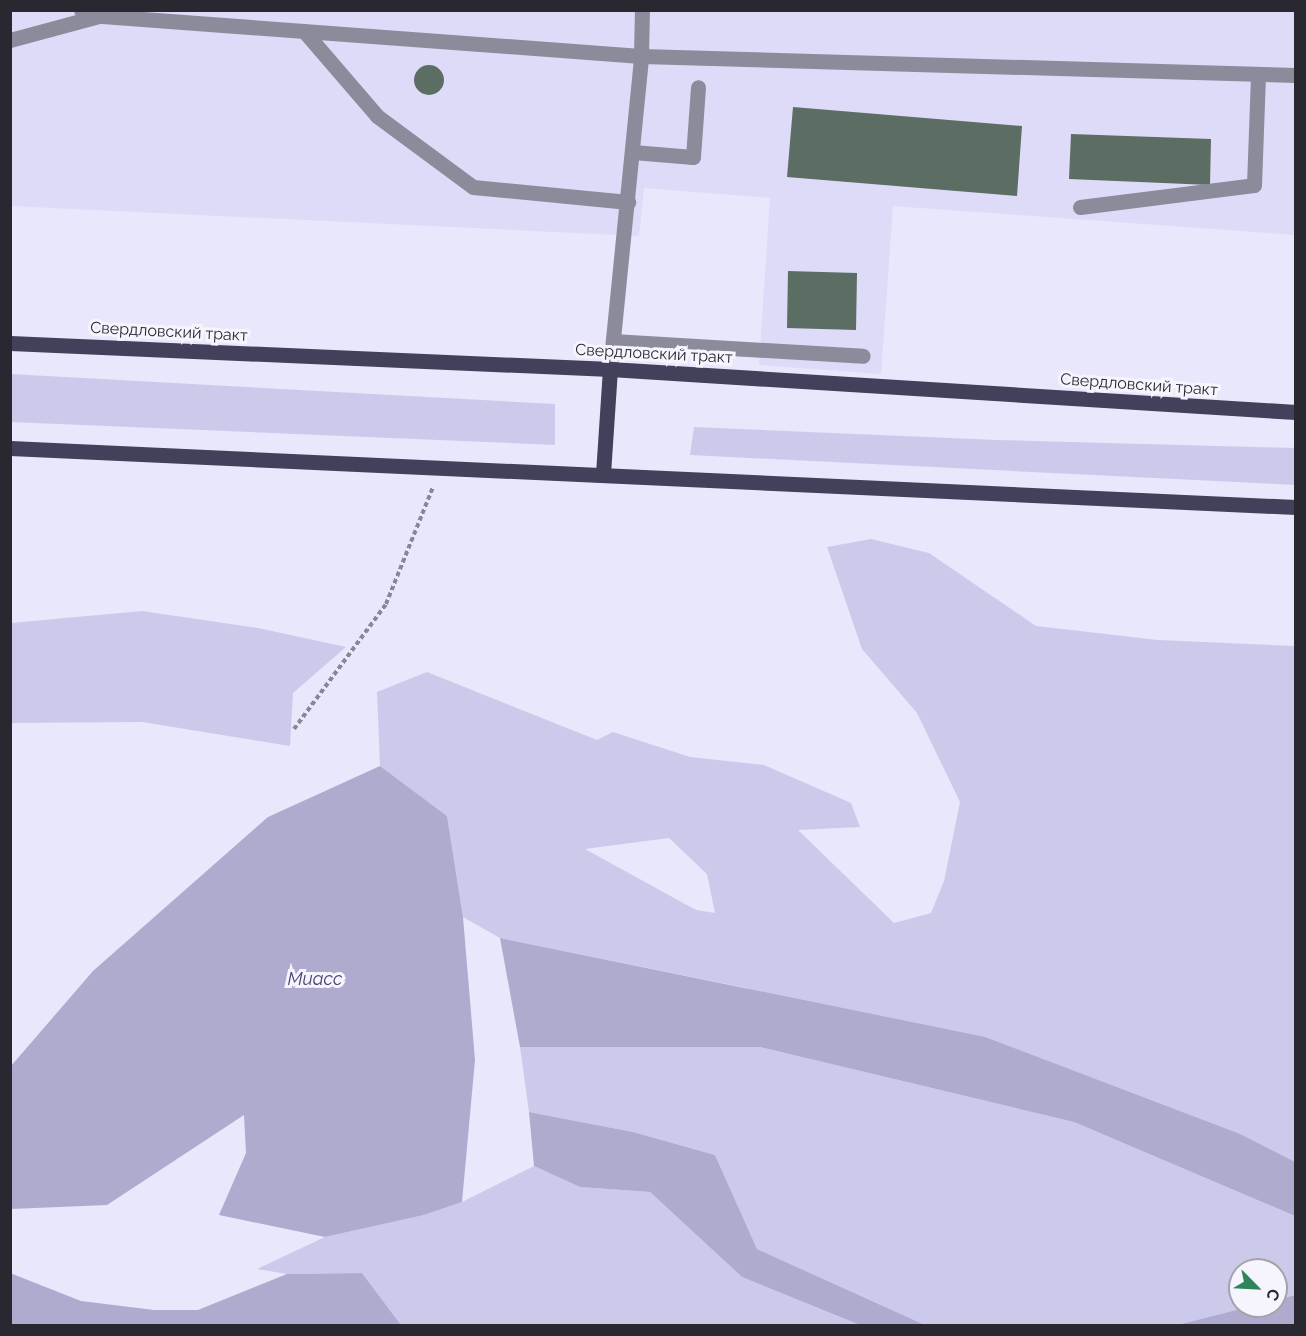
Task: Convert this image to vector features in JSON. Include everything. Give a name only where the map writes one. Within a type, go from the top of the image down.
[{"type":"main road","name":"Свердловский тракт","points":[[10,343],[610,369],[1296,412]]},
{"type":"main road","points":[[603,474],[610,369]]},
{"type":"main road","points":[[10,448],[1296,507]]},
{"type":"lane","points":[[81,10],[102,16],[641,56],[1296,75]]},
{"type":"lane","points":[[610,369],[633,152],[641,56],[642,10]]},
{"type":"lane","points":[[10,40],[102,16]]},
{"type":"lane","points":[[304,31],[377,116],[473,187],[628,202]]},
{"type":"lane","points":[[1080,207],[1254,185],[1258,74]]},
{"type":"lane","points":[[633,152],[693,157],[698,87]]},
{"type":"lane","points":[[613,341],[863,356]]},
{"type":"path","points":[[294,729],[386,604],[441,467]]},
{"type":"shaded area","points":[[11,11],[1295,11],[1295,235],[893,206],[881,374],[759,365],[770,198],[644,188],[639,236],[11,206]]},
{"type":"shaded area","points":[[10,374],[555,404],[555,445],[11,422]]},
{"type":"shaded area","points":[[694,427],[997,440],[1295,448],[1295,485],[690,455]]},
{"type":"shaded area","points":[[871,539],[929,553],[1036,626],[1158,640],[1295,646],[1295,1171],[746,988],[500,938],[463,917],[447,816],[380,766],[377,692],[427,672],[597,740],[613,732],[690,757],[764,765],[851,803],[860,827],[798,830],[894,923],[931,913],[944,881],[960,802],[917,713],[862,649],[827,547]],"holes":[[[669,838],[707,874],[715,913],[696,910],[585,849]]]},
{"type":"shaded area","points":[[142,611],[258,628],[346,647],[293,693],[290,746],[142,722],[11,723],[11,623]]},
{"type":"shaded area","points":[[520,1047],[760,1047],[1074,1122],[1295,1216],[1295,1295],[1288,1297],[1288,1258],[1228,1258],[1228,1312],[1177,1325],[925,1325],[757,1249],[715,1155],[633,1132],[529,1112]]},
{"type":"shaded area","points":[[534,1166],[580,1187],[650,1192],[742,1277],[860,1325],[401,1325],[362,1273],[287,1274],[257,1269],[325,1237],[424,1215],[462,1202]]},
{"type":"water","name":"Миасс","points":[[380,766],[447,816],[463,917],[475,1060],[462,1202],[424,1215],[325,1237],[219,1215],[246,1153],[244,1115],[107,1205],[11,1209],[11,1066],[93,971],[268,817]]},
{"type":"water","points":[[500,938],[985,1037],[1240,1134],[1295,1162],[1295,1216],[1074,1122],[760,1047],[520,1047]]},
{"type":"water","points":[[529,1112],[633,1132],[715,1155],[757,1249],[925,1325],[860,1325],[742,1277],[650,1192],[580,1187],[534,1166]]},
{"type":"water","points":[[10,1273],[81,1301],[154,1310],[198,1310],[287,1274],[362,1273],[401,1325],[11,1325]]},
{"type":"water","points":[[1295,1295],[1295,1325],[1177,1325],[1228,1312],[1228,1318],[1288,1318],[1288,1297]]},
{"type":"building","points":[[429,65],[440,69],[444,80],[440,91],[429,95],[418,91],[414,80],[418,69]]},
{"type":"building","points":[[793,107],[1022,126],[1017,196],[787,177]]},
{"type":"building","points":[[1071,134],[1211,139],[1210,185],[1069,179]]},
{"type":"building","points":[[788,271],[857,273],[856,330],[787,328]]}]
